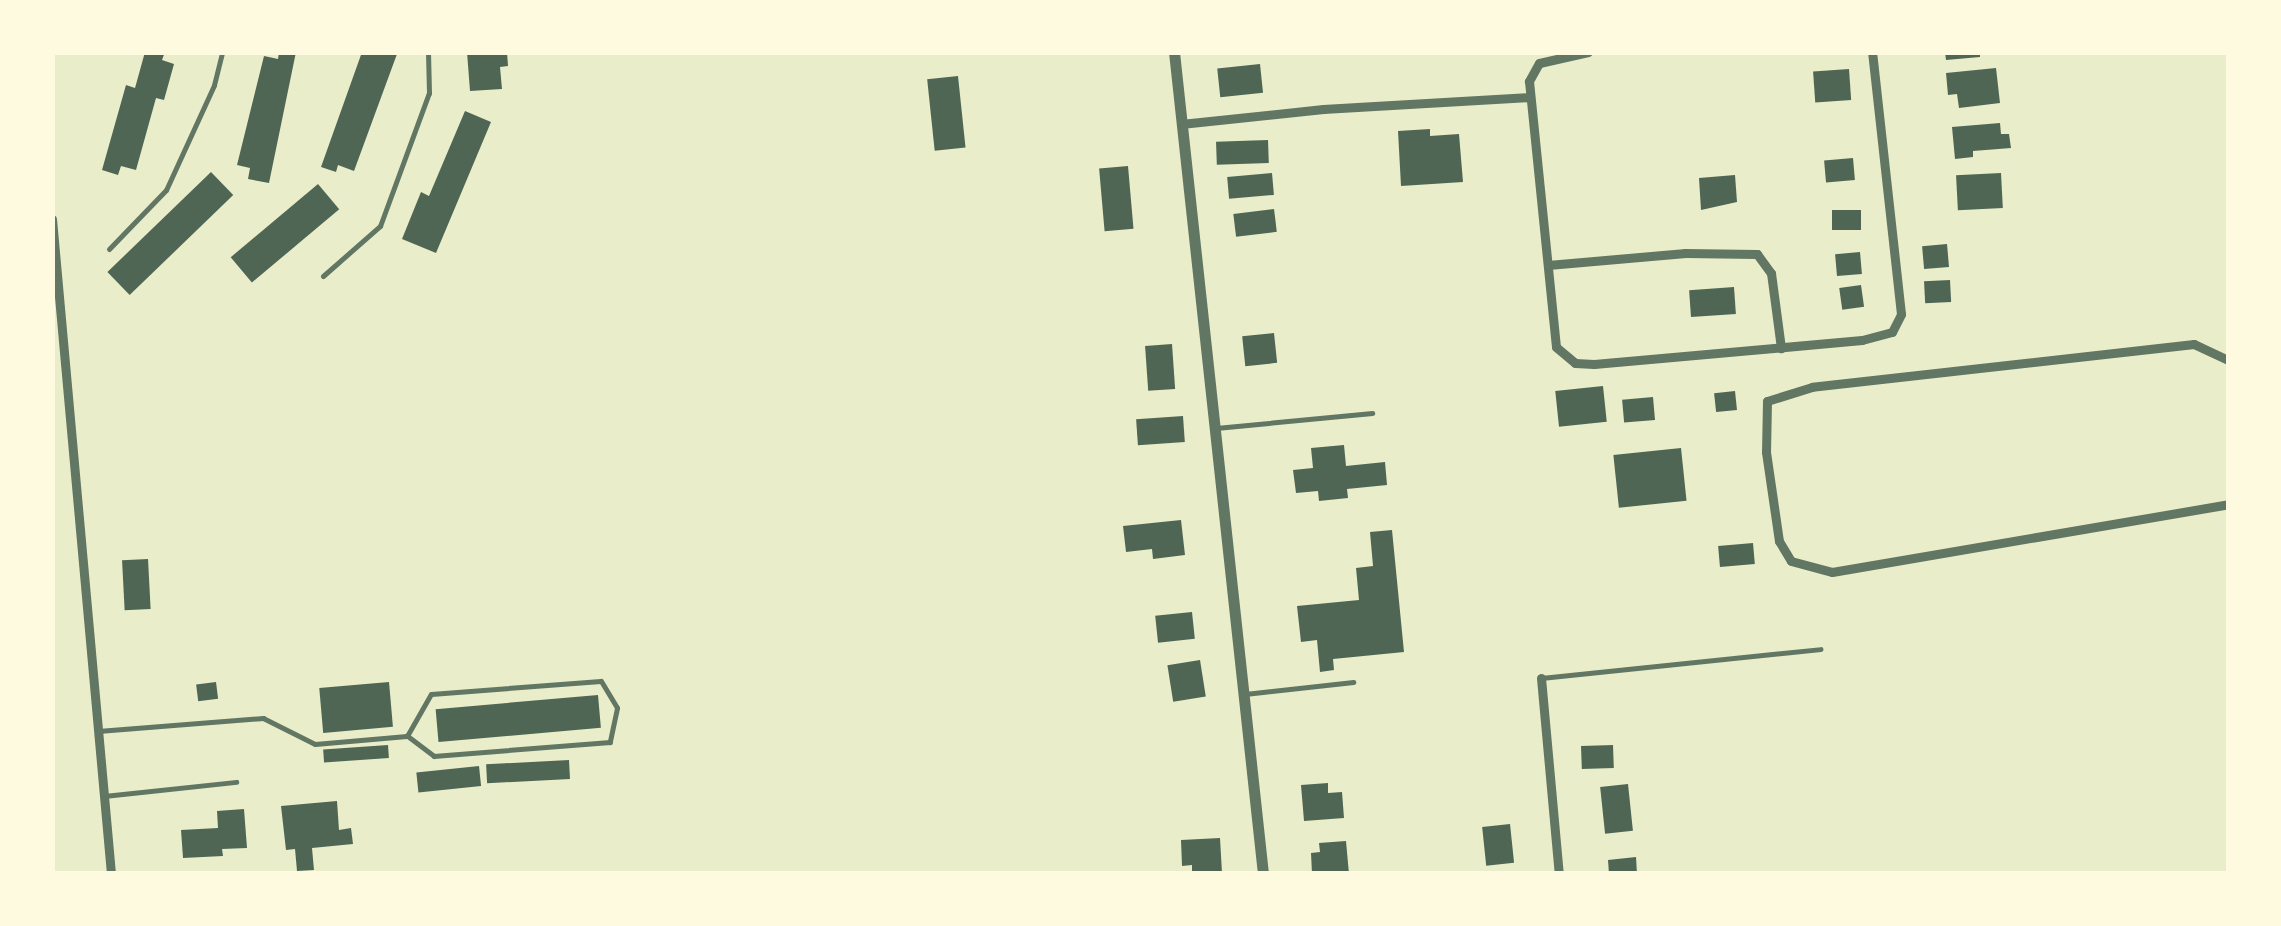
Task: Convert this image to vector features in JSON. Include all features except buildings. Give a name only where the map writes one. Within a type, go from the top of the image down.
[{"type":"street","points":[[1174,52],[1263,874]]},
{"type":"street","points":[[1588,52],[1539,63],[1528,81],[1551,319],[1560,354],[1575,363],[1623,364],[1888,334],[1902,314],[1872,52]]},
{"type":"street","points":[[1181,124],[1529,97]]},
{"type":"street","points":[[52,218],[112,874]]},
{"type":"street","points":[[1548,265],[1685,253],[1757,254],[1771,273],[1781,348]]},
{"type":"street","points":[[2228,360],[2194,344],[1812,387],[1768,401],[1766,452],[1779,542],[1791,561],[1832,572],[2228,504]]},
{"type":"street","points":[[1541,678],[1559,874]]},
{"type":"lane","points":[[109,248],[166,190],[214,85],[222,52]]},
{"type":"lane","points":[[323,276],[380,226],[429,94],[428,52]]},
{"type":"lane","points":[[860,52],[873,52]]},
{"type":"lane","points":[[1213,428],[1372,413]]},
{"type":"lane","points":[[1541,678],[1820,649]]},
{"type":"lane","points":[[98,732],[263,718],[315,744],[406,736],[434,756],[610,742],[616,708],[601,681],[431,694],[406,736]]},
{"type":"lane","points":[[1242,694],[1352,682]]},
{"type":"lane","points":[[104,796],[236,782]]}]
